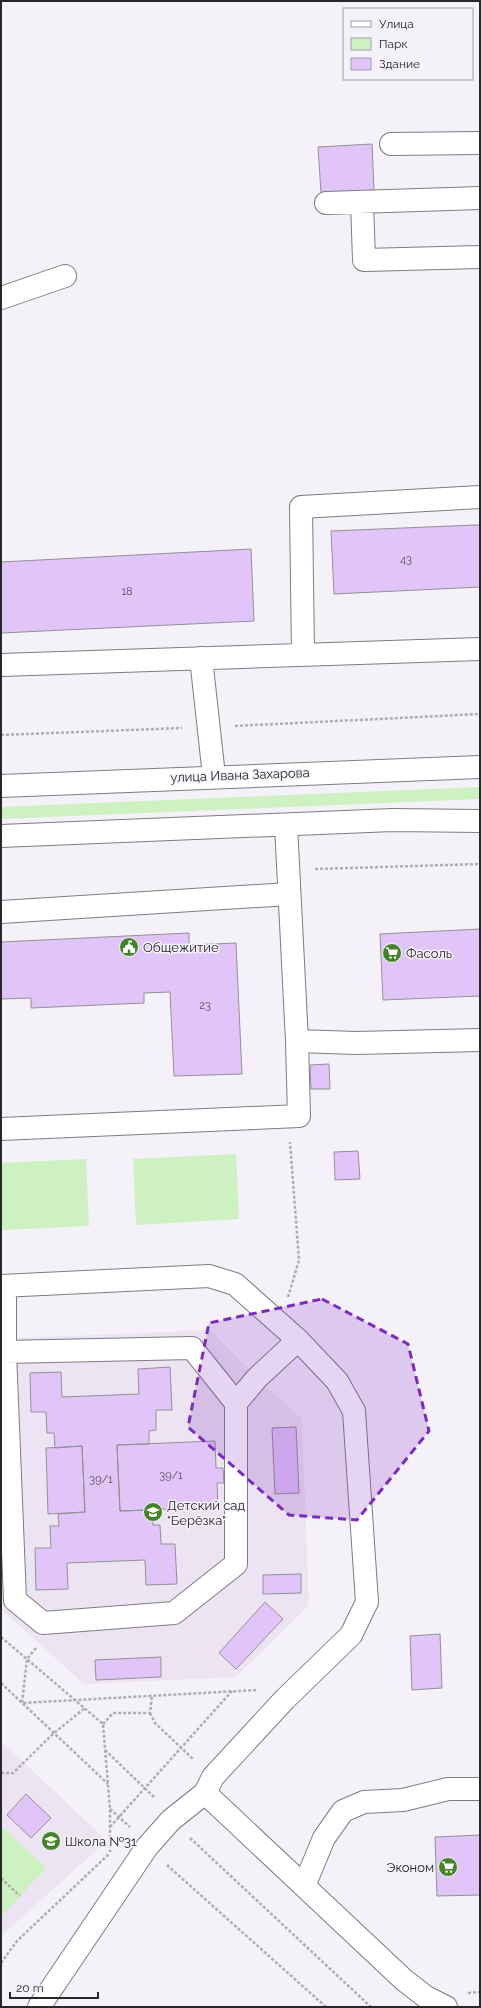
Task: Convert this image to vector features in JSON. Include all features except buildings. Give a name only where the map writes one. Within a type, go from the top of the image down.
[{"type":"main road","points":[[391,144],[480,143]]},
{"type":"main road","points":[[326,202],[480,198]]},
{"type":"main road","points":[[362,202],[364,260],[480,257]]},
{"type":"main road","points":[[1,298],[64,276]]},
{"type":"main road","points":[[303,655],[301,507],[480,498]]},
{"type":"main road","points":[[1,665],[480,649]]},
{"type":"main road","points":[[201,658],[214,776]]},
{"type":"main road","name":"улица Ивана Захарова","points":[[1,786],[214,776],[480,767]]},
{"type":"main road","points":[[1,836],[393,820],[480,821]]},
{"type":"main road","points":[[1,1129],[299,1116],[297,1041],[286,825]]},
{"type":"main road","points":[[1,912],[289,894]]},
{"type":"main road","points":[[297,1041],[356,1043],[480,1040]]},
{"type":"main road","points":[[5,1352],[192,1348],[236,1403],[236,1564],[174,1613],[43,1623],[15,1600],[5,1352],[3,1286],[209,1276],[235,1284],[298,1340],[337,1381],[354,1411],[367,1602],[351,1635],[285,1699],[209,1785],[171,1820],[148,1847],[39,2007]]},
{"type":"main road","points":[[236,1403],[257,1378],[298,1340]]},
{"type":"main road","points":[[209,1785],[304,1886],[404,1980],[426,1997],[446,2007]]},
{"type":"main road","points":[[304,1886],[324,1838],[343,1811],[364,1802],[403,1800],[448,1789],[480,1789]]},
{"type":"path","points":[[1,735],[480,714]]},
{"type":"path","points":[[22,1703],[27,1659],[44,1637],[43,1623]]},
{"type":"path","points":[[1,1637],[103,1724],[110,1809],[110,1852]]},
{"type":"path","points":[[1,1683],[108,1784]]},
{"type":"path","points":[[22,1703],[264,1690],[285,1699]]},
{"type":"path","points":[[110,1828],[232,1691]]},
{"type":"path","points":[[152,1696],[150,1713],[155,1723],[181,1748],[209,1785]]},
{"type":"path","points":[[1,1773],[13,1773],[54,1733],[85,1708]]},
{"type":"path","points":[[103,1724],[113,1713],[150,1713]]},
{"type":"path","points":[[105,1750],[158,1802],[171,1820],[371,2007]]},
{"type":"path","points":[[110,1809],[120,1817],[148,1847],[326,2007]]},
{"type":"path","points":[[1,1878],[20,1896]]},
{"type":"highlighted area","points":[[322,1299],[408,1344],[429,1431],[357,1520],[289,1515],[188,1427],[209,1323]]},
{"type":"shaded area","name":"Детский сад \"Берёзка\"","points":[[210,1330],[257,1378],[302,1419],[309,1605],[236,1677],[84,1684],[1,1609],[1,1339]]},
{"type":"shaded area","name":"Школа №31","points":[[1,1741],[102,1836],[100,1847],[1,1936]]},
{"type":"green space","points":[[480,787],[480,799],[1,819],[1,807]]},
{"type":"green space","points":[[236,1154],[239,1219],[136,1225],[133,1159]]},
{"type":"green space","points":[[86,1159],[89,1226],[1,1230],[1,1163]]},
{"type":"green space","points":[[1,1826],[46,1868],[1,1917]]},
{"type":"place","name":"Общежитие","points":[[129,947]]},
{"type":"place","name":"Фасоль","points":[[392,953]]},
{"type":"place","name":"Детский сад \"Берёзка\"","points":[[153,1512]]},
{"type":"place","name":"Школа №31","points":[[51,1841]]},
{"type":"place","name":"Эконом","points":[[448,1867]]}]
